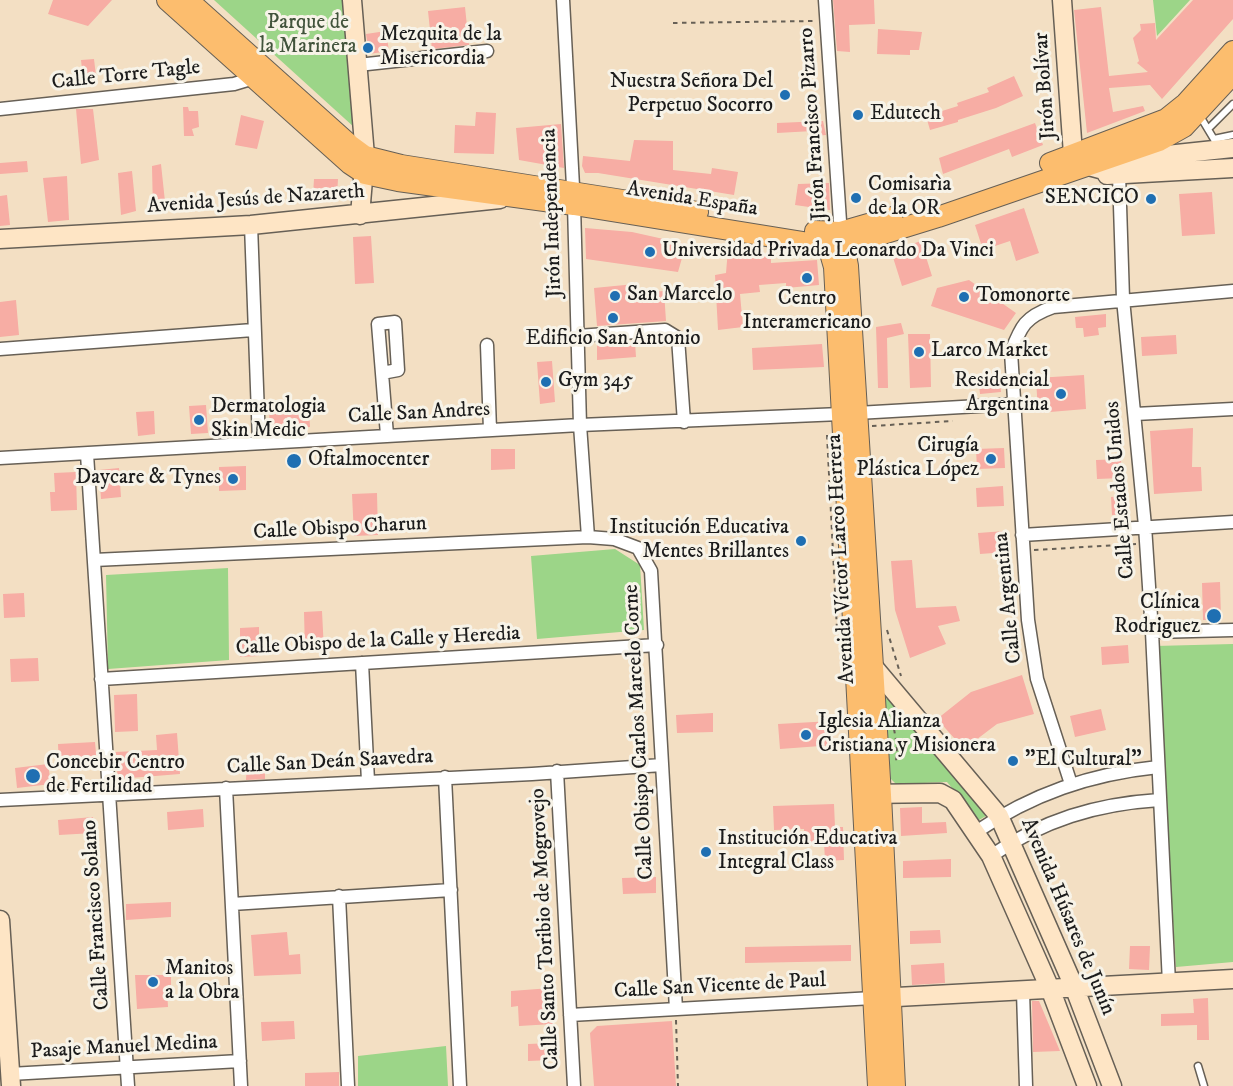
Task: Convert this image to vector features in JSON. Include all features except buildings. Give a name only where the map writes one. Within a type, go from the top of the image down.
[{"type":"main road","name":"Avenida España","points":[[167,0],[350,164],[401,165],[573,198],[827,233],[838,241],[938,217],[1036,182],[1166,118],[1186,102],[1233,51]]},
{"type":"main road","name":"Avenida España","points":[[188,0],[350,145],[365,165],[514,198],[573,198]]},
{"type":"main road","name":"Avenida España","points":[[838,241],[956,197],[1079,159],[1160,141],[1197,123],[1231,81]]},
{"type":"main road","name":"Avenida Víctor Larco Herrera","points":[[838,241],[834,267],[852,419],[872,664],[873,794]]},
{"type":"main road","name":"Avenida Víctor Larco Herrera","points":[[852,419],[873,794],[881,998],[878,1086]]},
{"type":"main road","name":"Avenida Víctor Larco Herrera","points":[[881,998],[895,1086]]},
{"type":"street","points":[[352,0],[365,165],[360,215]]},
{"type":"street","name":"Jirón Independencia","points":[[563,0],[573,198],[580,424]]},
{"type":"street","name":"Jirón Francisco Pizarro","points":[[825,0],[838,241]]},
{"type":"street","name":"Jirón Bolívar","points":[[1062,0],[1079,159]]},
{"type":"street","points":[[358,65],[487,51]]},
{"type":"street","name":"Calle Torre Tagle","points":[[0,110],[243,83],[254,78]]},
{"type":"street","points":[[1181,152],[1179,139],[1197,123]]},
{"type":"street","points":[[1119,174],[1148,156],[1222,146]]},
{"type":"street","points":[[1079,159],[1119,174]]},
{"type":"street","points":[[1036,182],[1119,174],[1233,168]]},
{"type":"street","name":"Calle Estados Unidos","points":[[1119,174],[1123,300],[1145,526],[1152,632],[1169,982]]},
{"type":"street","name":"Avenida Jesús de Nazareth","points":[[0,239],[251,225],[514,198]]},
{"type":"street","points":[[251,225],[253,330],[259,442]]},
{"type":"street","points":[[1123,300],[1233,291]]},
{"type":"street","name":"Calle Argentina","points":[[1071,783],[1037,679],[1028,620],[1011,352],[1020,329],[1033,314],[1053,307],[1123,300]]},
{"type":"street","points":[[0,349],[253,330]]},
{"type":"street","points":[[577,336],[665,330],[672,332],[678,338],[684,422]]},
{"type":"street","points":[[487,345],[490,429]]},
{"type":"street","points":[[382,373],[387,435]]},
{"type":"street","name":"Calle San Andres","points":[[0,458],[580,424],[852,419],[1014,404]]},
{"type":"street","points":[[1135,414],[1233,409]]},
{"type":"street","points":[[580,424],[588,537]]},
{"type":"street","name":"Calle Francisco Solano","points":[[87,454],[128,1086]]},
{"type":"street","points":[[1022,535],[1233,522]]},
{"type":"street","name":"Calle Obispo Charun","points":[[94,560],[588,537]]},
{"type":"street","name":"Calle Obispo Carlos Marcelo Corne","points":[[588,537],[614,539],[638,548],[651,571],[676,1009]]},
{"type":"street","points":[[1152,632],[1233,630]]},
{"type":"street","name":"Calle Obispo de la Calle y Heredia","points":[[102,679],[657,645]]},
{"type":"street","points":[[362,663],[368,781]]},
{"type":"street","name":"Avenida Húsares de Junín","points":[[872,664],[999,816],[1075,989],[1112,1086]]},
{"type":"street","name":"Calle San Deán Saavedra","points":[[0,800],[662,765]]},
{"type":"street","points":[[976,832],[999,816],[1071,783],[1099,776],[1158,768]]},
{"type":"street","name":"Calle Santo Toribio de Mogrovejo","points":[[558,771],[574,1086]]},
{"type":"street","points":[[445,777],[460,1086]]},
{"type":"street","points":[[226,788],[241,1086]]},
{"type":"street","name":"Avenida Húsares de Junín","points":[[873,794],[946,795],[976,832],[991,856],[1051,991],[1087,1086]]},
{"type":"street","points":[[991,856],[1039,827],[1078,812],[1128,802],[1159,800]]},
{"type":"street","points":[[232,904],[451,890]]},
{"type":"street","points":[[339,896],[348,1086]]},
{"type":"street","points":[[0,920],[7,1078]]},
{"type":"street","points":[[881,998],[1051,991],[1233,979]]},
{"type":"street","points":[[1023,992],[1026,1086]]},
{"type":"street","name":"Calle San Vicente de Paul","points":[[570,1015],[881,998]]},
{"type":"street","name":"Pasaje Manuel Medina","points":[[7,1078],[240,1061]]},
{"type":"lane","points":[[1233,104],[1197,123],[1222,146],[1233,135]]},
{"type":"lane","points":[[1198,1066],[1204,1086]]},
{"type":"path","points":[[673,23],[817,21]]},
{"type":"path","points":[[852,419],[873,425],[953,421]]},
{"type":"path","points":[[1023,555],[1033,550],[1146,543]]},
{"type":"path","points":[[676,1009],[678,1086]]},
{"type":"green space","name":"Parque de la Marinera","points":[[214,0],[342,0],[355,128]]},
{"type":"green space","points":[[1153,0],[1190,0],[1157,36]]},
{"type":"green space","points":[[615,549],[640,565],[644,630],[537,639],[531,556]]},
{"type":"green space","points":[[228,568],[229,660],[108,669],[106,575]]},
{"type":"green space","points":[[1233,644],[1233,962],[1176,967],[1155,646]]},
{"type":"green space","points":[[888,698],[986,816],[979,820],[947,782],[896,784],[891,779],[885,700]]},
{"type":"green space","points":[[446,1046],[448,1086],[358,1086],[358,1056]]},
{"type":"place","name":"Mezquita de la Misericordia","points":[[368,48]]},
{"type":"place","name":"Nuestra Señora Del Perpetuo Socorro","points":[[785,95]]},
{"type":"place","name":"Edutech","points":[[858,115]]},
{"type":"place","name":"Comisarìa de la OR","points":[[856,198]]},
{"type":"place","name":"SENCICO","points":[[1151,199]]},
{"type":"place","name":"Universidad Privada Leonardo Da Vinci","points":[[650,252]]},
{"type":"place","name":"Centro Interamericano","points":[[807,278]]},
{"type":"place","name":"San Marcelo","points":[[615,296]]},
{"type":"place","name":"Tomonorte","points":[[964,297]]},
{"type":"place","name":"Edificio San Antonio","points":[[613,318]]},
{"type":"place","name":"Larco Market","points":[[919,352]]},
{"type":"place","name":"Gym 345","points":[[546,382]]},
{"type":"place","name":"Residencial Argentina","points":[[1061,394]]},
{"type":"place","name":"Dermatologia Skin Medic","points":[[199,420]]},
{"type":"place","name":"Cirugía Plástica López","points":[[991,459]]},
{"type":"place","name":"Oftalmocenter","points":[[294,461]]},
{"type":"place","name":"Daycare & Tynes","points":[[233,479]]},
{"type":"place","name":"Institución Educativa Mentes Brillantes","points":[[801,541]]},
{"type":"place","name":"Clínica Rodriguez","points":[[1214,616]]},
{"type":"place","name":"Iglesia Alianza Cristiana y Misionera","points":[[806,735]]},
{"type":"place","name":"\"El Cultural\"","points":[[1013,761]]},
{"type":"place","name":"Concebir Centro de Fertilidad","points":[[33,776]]},
{"type":"place","name":"Institución Educativa Integral Class","points":[[706,852]]},
{"type":"place","name":"Manitos a la Obra","points":[[153,982]]}]
